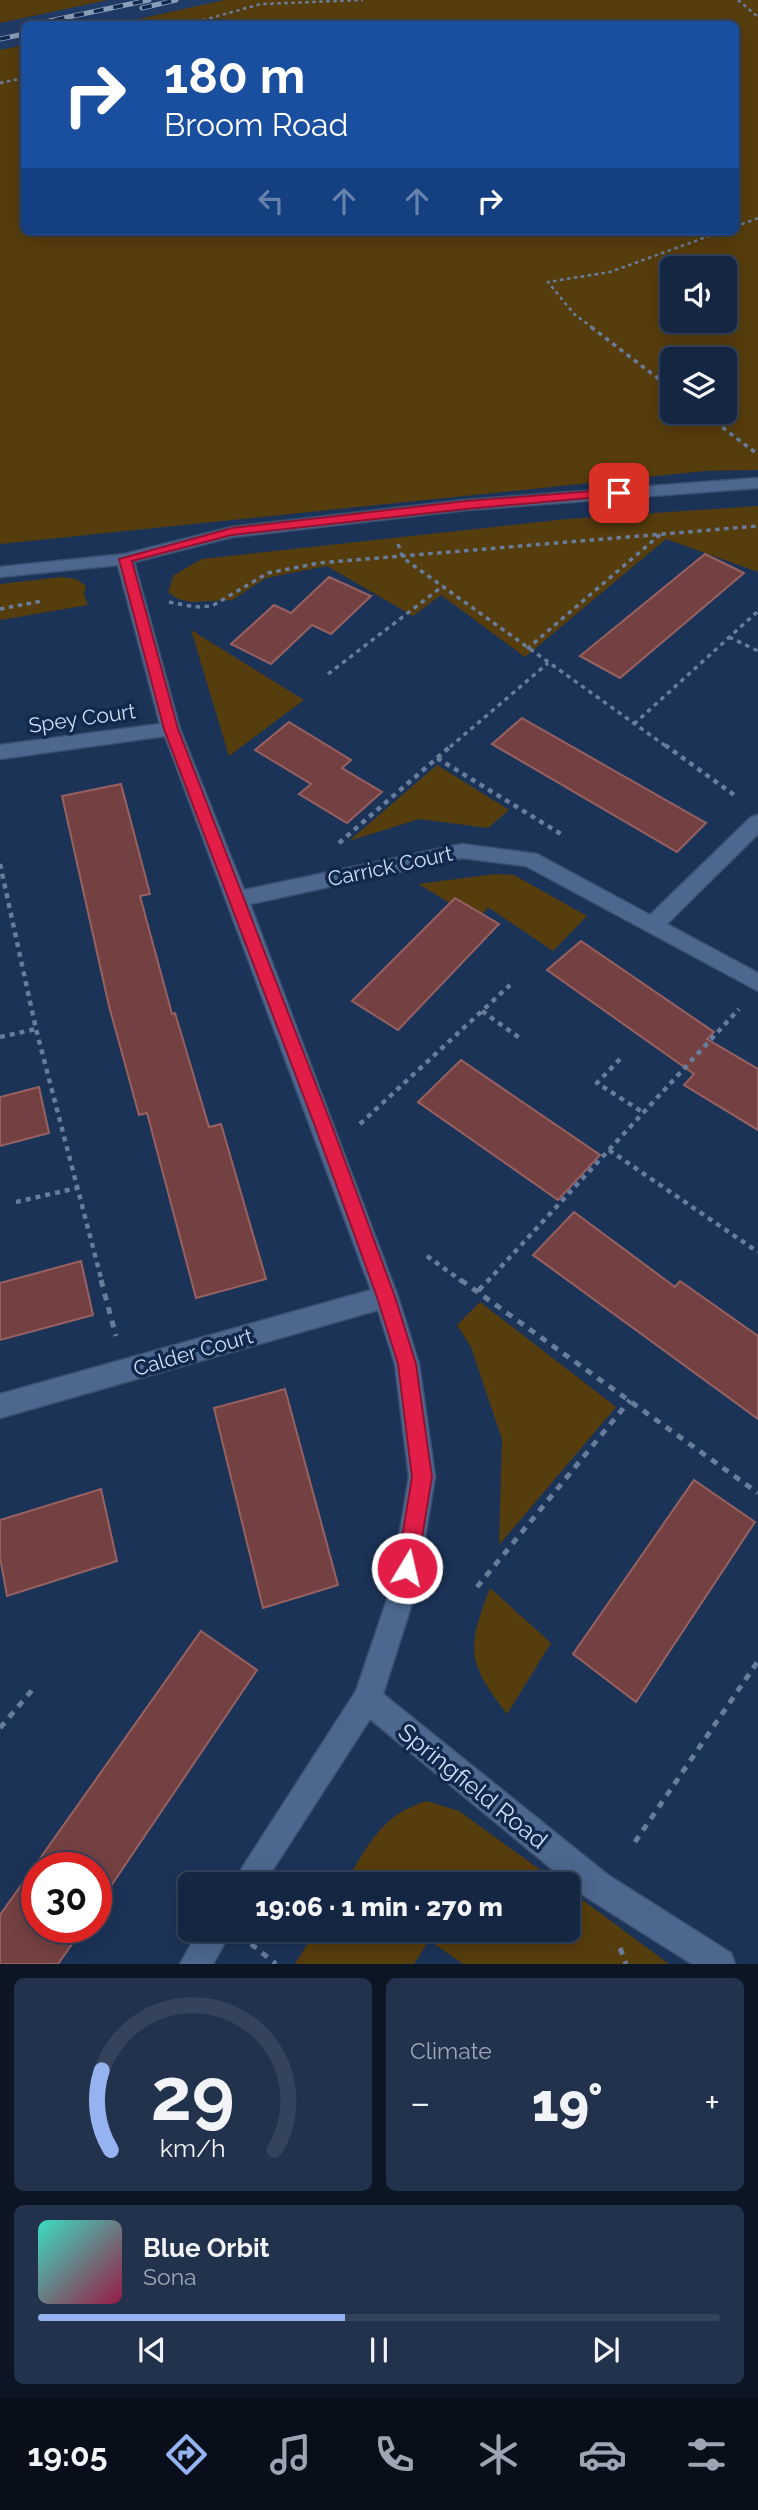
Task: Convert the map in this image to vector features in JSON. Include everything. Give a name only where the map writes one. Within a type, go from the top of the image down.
[{"type":"street","points":[[0,572],[125,559],[232,531],[466,505],[758,483]]},
{"type":"street","points":[[125,559],[171,729],[238,899],[386,1297],[407,1364],[422,1477],[403,1591],[367,1699],[255,1872]]},
{"type":"street","name":"Spey Court","points":[[0,752],[171,729]]},
{"type":"street","points":[[652,926],[757,823]]},
{"type":"street","name":"Carrick Court","points":[[238,899],[461,851],[530,859],[758,983]]},
{"type":"street","name":"Calder Court","points":[[0,1406],[386,1297]]},
{"type":"street","name":"Springfield Road","points":[[367,1699],[597,1886],[720,1964]]},
{"type":"street","points":[[195,1964],[209,1942]]},
{"type":"path","points":[[200,21],[261,4],[363,0]]},
{"type":"path","points":[[738,0],[758,17]]},
{"type":"path","points":[[0,83],[21,79]]},
{"type":"path","points":[[739,225],[758,218]]},
{"type":"path","points":[[660,380],[574,314],[548,282],[610,272],[712,235]]},
{"type":"path","points":[[718,424],[758,455]]},
{"type":"path","points":[[136,599],[195,607],[212,606],[268,573],[319,563],[403,558],[663,531],[758,526]]},
{"type":"path","points":[[527,649],[663,531]]},
{"type":"path","points":[[396,537],[403,558],[527,649],[748,804],[757,823]]},
{"type":"path","points":[[328,674],[443,586]]},
{"type":"path","points":[[0,609],[48,600]]},
{"type":"path","points":[[634,724],[757,612]]},
{"type":"path","points":[[729,637],[758,651]]},
{"type":"path","points":[[338,845],[548,663]]},
{"type":"path","points":[[437,758],[562,835]]},
{"type":"path","points":[[0,864],[2,886],[36,1029],[125,1371]]},
{"type":"path","points":[[332,1152],[510,985]]},
{"type":"path","points":[[478,1291],[740,1009]]},
{"type":"path","points":[[482,1011],[521,1039]]},
{"type":"path","points":[[0,1037],[36,1029]]},
{"type":"path","points":[[620,1059],[597,1083],[644,1113]]},
{"type":"path","points":[[609,1150],[758,1252]]},
{"type":"path","points":[[16,1202],[77,1188]]},
{"type":"path","points":[[427,1256],[758,1493]]},
{"type":"path","points":[[477,1587],[630,1400]]},
{"type":"path","points":[[635,1842],[758,1661]]},
{"type":"path","points":[[0,1728],[33,1689]]},
{"type":"shaded area","points":[[0,0],[108,0],[0,23]]},
{"type":"shaded area","points":[[108,0],[225,0],[129,21],[21,21],[21,46],[0,50],[0,23]]},
{"type":"shaded area","points":[[225,0],[758,0],[758,470],[705,471],[0,544],[0,50],[21,46],[21,235],[739,235],[739,21],[129,21]]},
{"type":"shaded area","points":[[758,506],[758,572],[666,539],[525,657],[441,595],[413,616],[327,566],[266,578],[232,600],[191,602],[178,599],[168,592],[174,575],[202,559],[567,519]]},
{"type":"shaded area","points":[[62,577],[76,579],[86,586],[84,594],[88,605],[0,620],[0,584]]},
{"type":"shaded area","points":[[191,630],[304,700],[229,756]]},
{"type":"shaded area","points":[[437,765],[509,810],[488,828],[419,819],[349,841]]},
{"type":"shaded area","points":[[495,874],[514,875],[587,916],[553,951],[488,907],[483,914],[455,898],[450,903],[418,884]]},
{"type":"shaded area","points":[[480,1302],[616,1407],[499,1545],[502,1439],[471,1347],[457,1325]]},
{"type":"shaded area","points":[[490,1588],[551,1643],[507,1714],[484,1681],[474,1654],[477,1626]]},
{"type":"shaded area","points":[[427,1801],[459,1811],[543,1872],[352,1872],[368,1845],[386,1823],[411,1807]]},
{"type":"shaded area","points":[[580,1898],[669,1964],[463,1964],[432,1942],[580,1942]]},
{"type":"shaded area","points":[[309,1942],[428,1942],[414,1964],[295,1964]]},
{"type":"building","points":[[705,554],[744,573],[620,678],[580,656]]},
{"type":"building","points":[[329,577],[371,596],[331,634],[312,625],[271,664],[231,644],[274,605],[291,613]]},
{"type":"building","points":[[522,718],[706,823],[677,852],[492,744]]},
{"type":"building","points":[[289,722],[351,760],[342,768],[382,792],[347,823],[299,794],[311,784],[255,750]]},
{"type":"building","points":[[121,784],[150,894],[140,896],[172,1014],[175,1013],[209,1127],[221,1124],[266,1279],[196,1298],[147,1113],[139,1115],[109,1006],[62,796]]},
{"type":"building","points":[[455,898],[499,924],[398,1030],[352,1001]]},
{"type":"building","points":[[581,941],[714,1032],[707,1039],[758,1069],[758,1130],[684,1085],[694,1074],[547,970]]},
{"type":"building","points":[[461,1060],[600,1155],[558,1200],[418,1102]]},
{"type":"building","points":[[39,1087],[49,1133],[0,1146],[0,1097]]},
{"type":"building","points":[[574,1212],[675,1287],[680,1281],[758,1336],[758,1419],[533,1255]]},
{"type":"building","points":[[81,1261],[93,1315],[0,1340],[0,1283]]},
{"type":"building","points":[[285,1389],[338,1585],[263,1608],[214,1408]]},
{"type":"building","points":[[694,1480],[755,1522],[636,1702],[573,1654]]},
{"type":"building","points":[[101,1489],[117,1561],[7,1596],[0,1557],[0,1520]]},
{"type":"building","points":[[201,1631],[257,1670],[112,1884],[112,1852],[45,1852]]},
{"type":"building","points":[[21,1885],[21,1943],[73,1943],[58,1964],[0,1964],[0,1915]]},
{"type":"railway","points":[[49,21],[149,0]]},
{"type":"railway","points":[[142,8],[176,0]]},
{"type":"railway","points":[[0,39],[21,35]]},
{"type":"route","points":[[407,1568],[422,1477],[407,1364],[386,1297],[323,1126],[171,729],[125,559],[232,531],[466,505],[619,493]]}]
